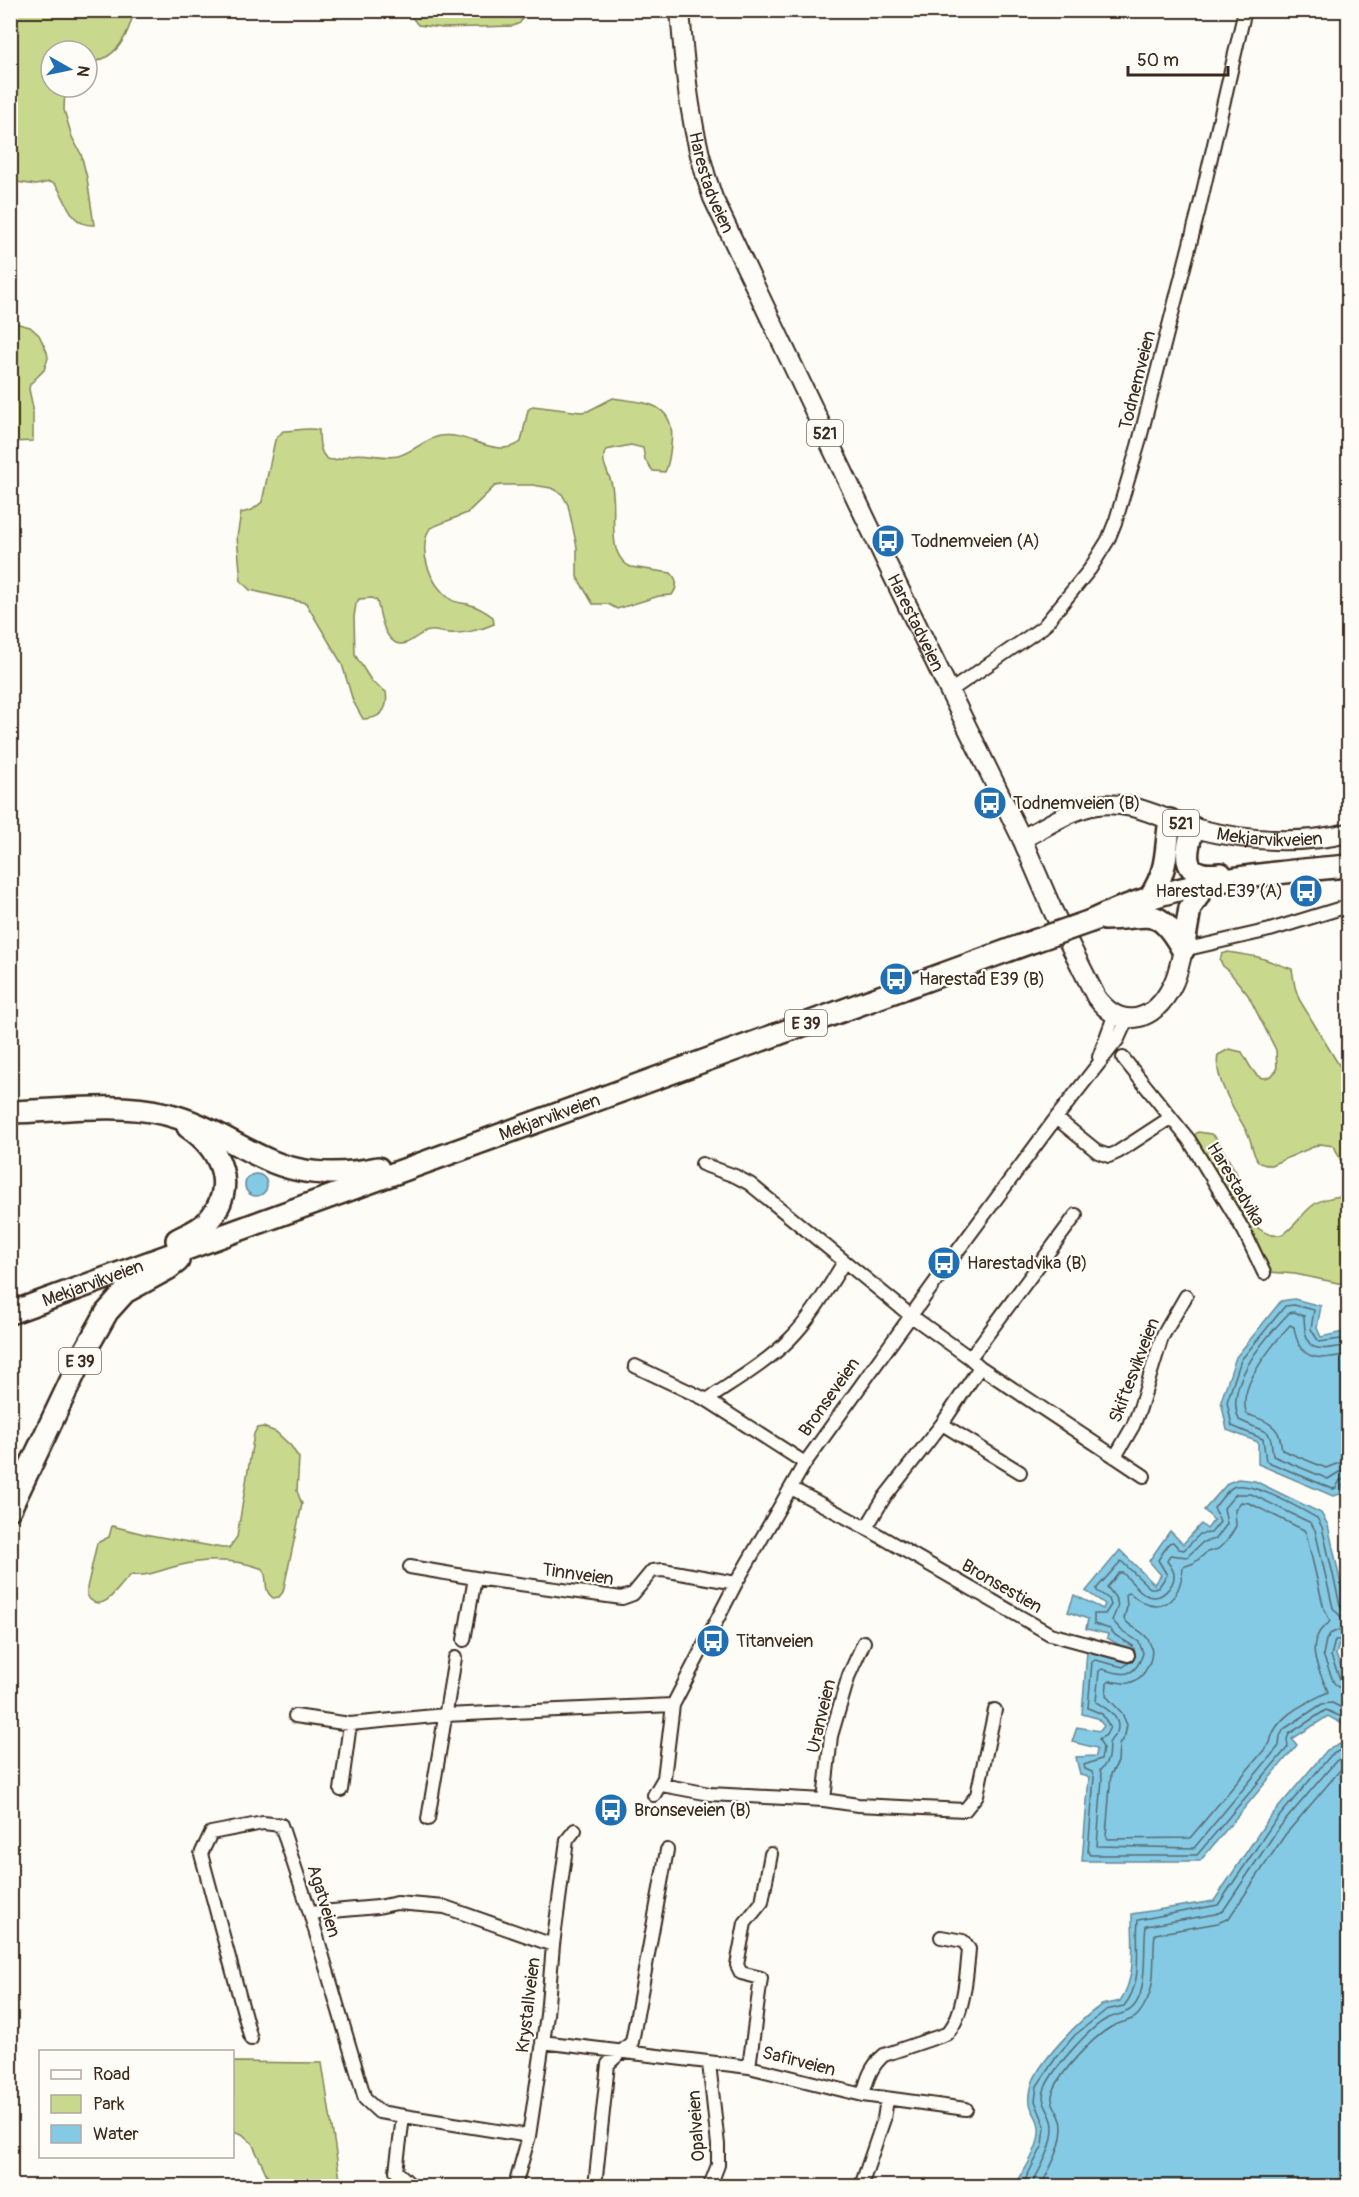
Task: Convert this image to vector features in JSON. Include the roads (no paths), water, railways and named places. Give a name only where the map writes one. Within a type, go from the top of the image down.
[{"type":"highway","points":[[1150,897],[1165,866],[1170,820]]},
{"type":"highway","name":"E 39","points":[[1194,828],[1187,858],[1194,871],[1211,875],[1226,873],[1243,877]]},
{"type":"highway","name":"E 39","points":[[1195,891],[1243,877],[1348,866]]},
{"type":"highway","name":"E 39","points":[[1195,891],[1348,878]]},
{"type":"highway","points":[[1184,951],[1190,908],[1195,891]]},
{"type":"highway","name":"Mekjarvikveien","points":[[1098,920],[1124,905],[1150,897],[1195,891]]},
{"type":"highway","name":"Mekjarvikveien","points":[[10,1313],[1034,941],[1195,891]]},
{"type":"highway","name":"E 39","points":[[1098,920],[1154,916],[1170,928],[1184,951]]},
{"type":"highway","name":"E 39","points":[[10,1112],[139,1109],[167,1114],[200,1124],[281,1165],[315,1173],[352,1173],[432,1159]]},
{"type":"highway","name":"E 39","points":[[151,1261],[168,1246],[208,1222],[216,1210],[224,1186],[220,1160],[214,1150],[194,1131],[167,1114]]},
{"type":"highway","name":"E 39","points":[[10,1509],[85,1351],[107,1312],[125,1292],[169,1268],[191,1246]]},
{"type":"main road","name":"Harestadveien","points":[[680,10],[690,114],[696,147],[713,198],[892,574],[1022,839],[1053,911],[1096,997],[1104,1007],[1121,1017]]},
{"type":"main road","name":"Mekjarvikveien","points":[[1022,839],[1068,815],[1095,805],[1126,805],[1142,808],[1194,828],[1240,837],[1279,841],[1348,833]]},
{"type":"main road","points":[[1121,1017],[1143,1017],[1163,1001],[1174,983],[1184,951]]},
{"type":"street","name":"Todnemveien","points":[[950,691],[1043,627],[1090,569],[1108,540],[1138,446],[1199,209],[1245,10]]},
{"type":"street","points":[[1184,951],[1270,930],[1348,906]]},
{"type":"street","name":"Bronseveien","points":[[995,1710],[977,1795],[965,1810],[858,1805],[824,1800],[658,1790],[673,1705],[736,1583],[805,1463],[910,1315],[1095,1066],[1121,1017]]},
{"type":"street","name":"Harestadvika","points":[[1123,1058],[1189,1140],[1244,1231],[1264,1273]]},
{"type":"street","points":[[1056,1118],[1098,1152],[1109,1156],[1170,1118]]},
{"type":"street","points":[[702,1164],[750,1184],[910,1315],[980,1367],[1144,1476]]},
{"type":"street","points":[[970,1358],[1076,1215]]},
{"type":"street","points":[[707,1400],[766,1359],[791,1338],[812,1312],[844,1262]]},
{"type":"street","name":"Skiftesvikveien","points":[[1115,1457],[1133,1426],[1162,1337],[1186,1296]]},
{"type":"street","points":[[635,1366],[707,1400],[805,1463]]},
{"type":"street","points":[[866,1528],[884,1498],[942,1424],[980,1367]]},
{"type":"street","points":[[942,1424],[1020,1472]]},
{"type":"street","name":"Bronsestien","points":[[791,1488],[866,1528],[1050,1635],[1128,1655]]},
{"type":"street","name":"Tinnveien","points":[[410,1566],[475,1578],[622,1598],[633,1594],[652,1571],[663,1570],[736,1583]]},
{"type":"street","points":[[464,1640],[475,1578]]},
{"type":"street","name":"Uranveien","points":[[824,1800],[831,1736],[849,1675],[864,1642]]},
{"type":"street","points":[[428,1819],[455,1658]]},
{"type":"street","points":[[295,1716],[350,1724],[445,1715],[673,1705]]},
{"type":"street","points":[[341,1790],[350,1724]]},
{"type":"street","name":"Agatveien","points":[[251,2039],[201,1854],[212,1833],[263,1823],[281,1825],[310,1913],[365,2099],[379,2112],[529,2136]]},
{"type":"street","name":"Krystallveien","points":[[515,2187],[529,2136],[547,2015],[553,1945],[567,1840],[575,1830]]},
{"type":"street","points":[[595,2187],[608,2064],[632,2042],[667,1850]]},
{"type":"street","points":[[749,2067],[761,1978],[741,1973],[737,1965],[745,1923],[762,1902],[771,1854]]},
{"type":"street","points":[[310,1913],[378,1907],[397,1902],[445,1907],[553,1945]]},
{"type":"street","points":[[863,2095],[868,2076],[876,2061],[884,2055],[945,2034],[952,2028],[966,1981],[969,1948],[963,1941],[941,1937]]},
{"type":"street","name":"Safirveien","points":[[542,2042],[749,2067],[863,2095],[966,2109]]},
{"type":"street","name":"Opalveien","points":[[709,2062],[718,2145],[718,2165],[710,2187]]},
{"type":"street","points":[[861,2187],[884,2119],[887,2099]]},
{"type":"street","points":[[403,2117],[396,2171],[412,2187]]},
{"type":"water","points":[[256,1174],[264,1177],[267,1185],[264,1193],[256,1196],[248,1193],[245,1185],[248,1177]]},
{"type":"water","points":[[1294,1299],[1321,1306],[1317,1328],[1321,1337],[1348,1331],[1348,1486],[1343,1485],[1341,1494],[1333,1496],[1258,1464],[1258,1442],[1227,1430],[1221,1401],[1236,1357],[1281,1301]]},
{"type":"water","points":[[1238,1479],[1255,1481],[1321,1513],[1328,1525],[1348,1616],[1347,1644],[1339,1644],[1336,1655],[1348,1678],[1348,1727],[1328,1716],[1292,1739],[1297,1745],[1200,1861],[1082,1861],[1089,1777],[1080,1775],[1076,1757],[1096,1756],[1097,1748],[1072,1742],[1077,1727],[1100,1731],[1104,1726],[1097,1718],[1082,1714],[1087,1651],[1124,1661],[1130,1651],[1107,1638],[1108,1634],[1086,1629],[1088,1619],[1068,1612],[1074,1595],[1103,1609],[1105,1604],[1086,1591],[1120,1550],[1154,1584],[1161,1575],[1149,1561],[1170,1531],[1183,1544],[1201,1524],[1207,1529],[1214,1520],[1204,1510],[1228,1483]]},
{"type":"water","points":[[1348,1736],[1348,2186],[1015,2186],[1031,2158],[1039,2135],[1038,2122],[1030,2102],[1034,2078],[1061,2042],[1093,2011],[1102,2005],[1120,2001],[1131,1971],[1132,1914],[1214,1901],[1267,1821],[1327,1750],[1345,1742]]},
{"type":"place","name":"Todnemveien (A)","points":[[888,541]]},
{"type":"place","name":"Todnemveien (B)","points":[[990,803]]},
{"type":"place","name":"Harestad E39 (A)","points":[[1306,891]]},
{"type":"place","name":"Harestad E39 (B)","points":[[896,979]]},
{"type":"place","name":"Harestadvika (B)","points":[[944,1263]]},
{"type":"place","name":"Titanveien","points":[[713,1641]]},
{"type":"place","name":"Bronseveien (B)","points":[[611,1810]]}]
